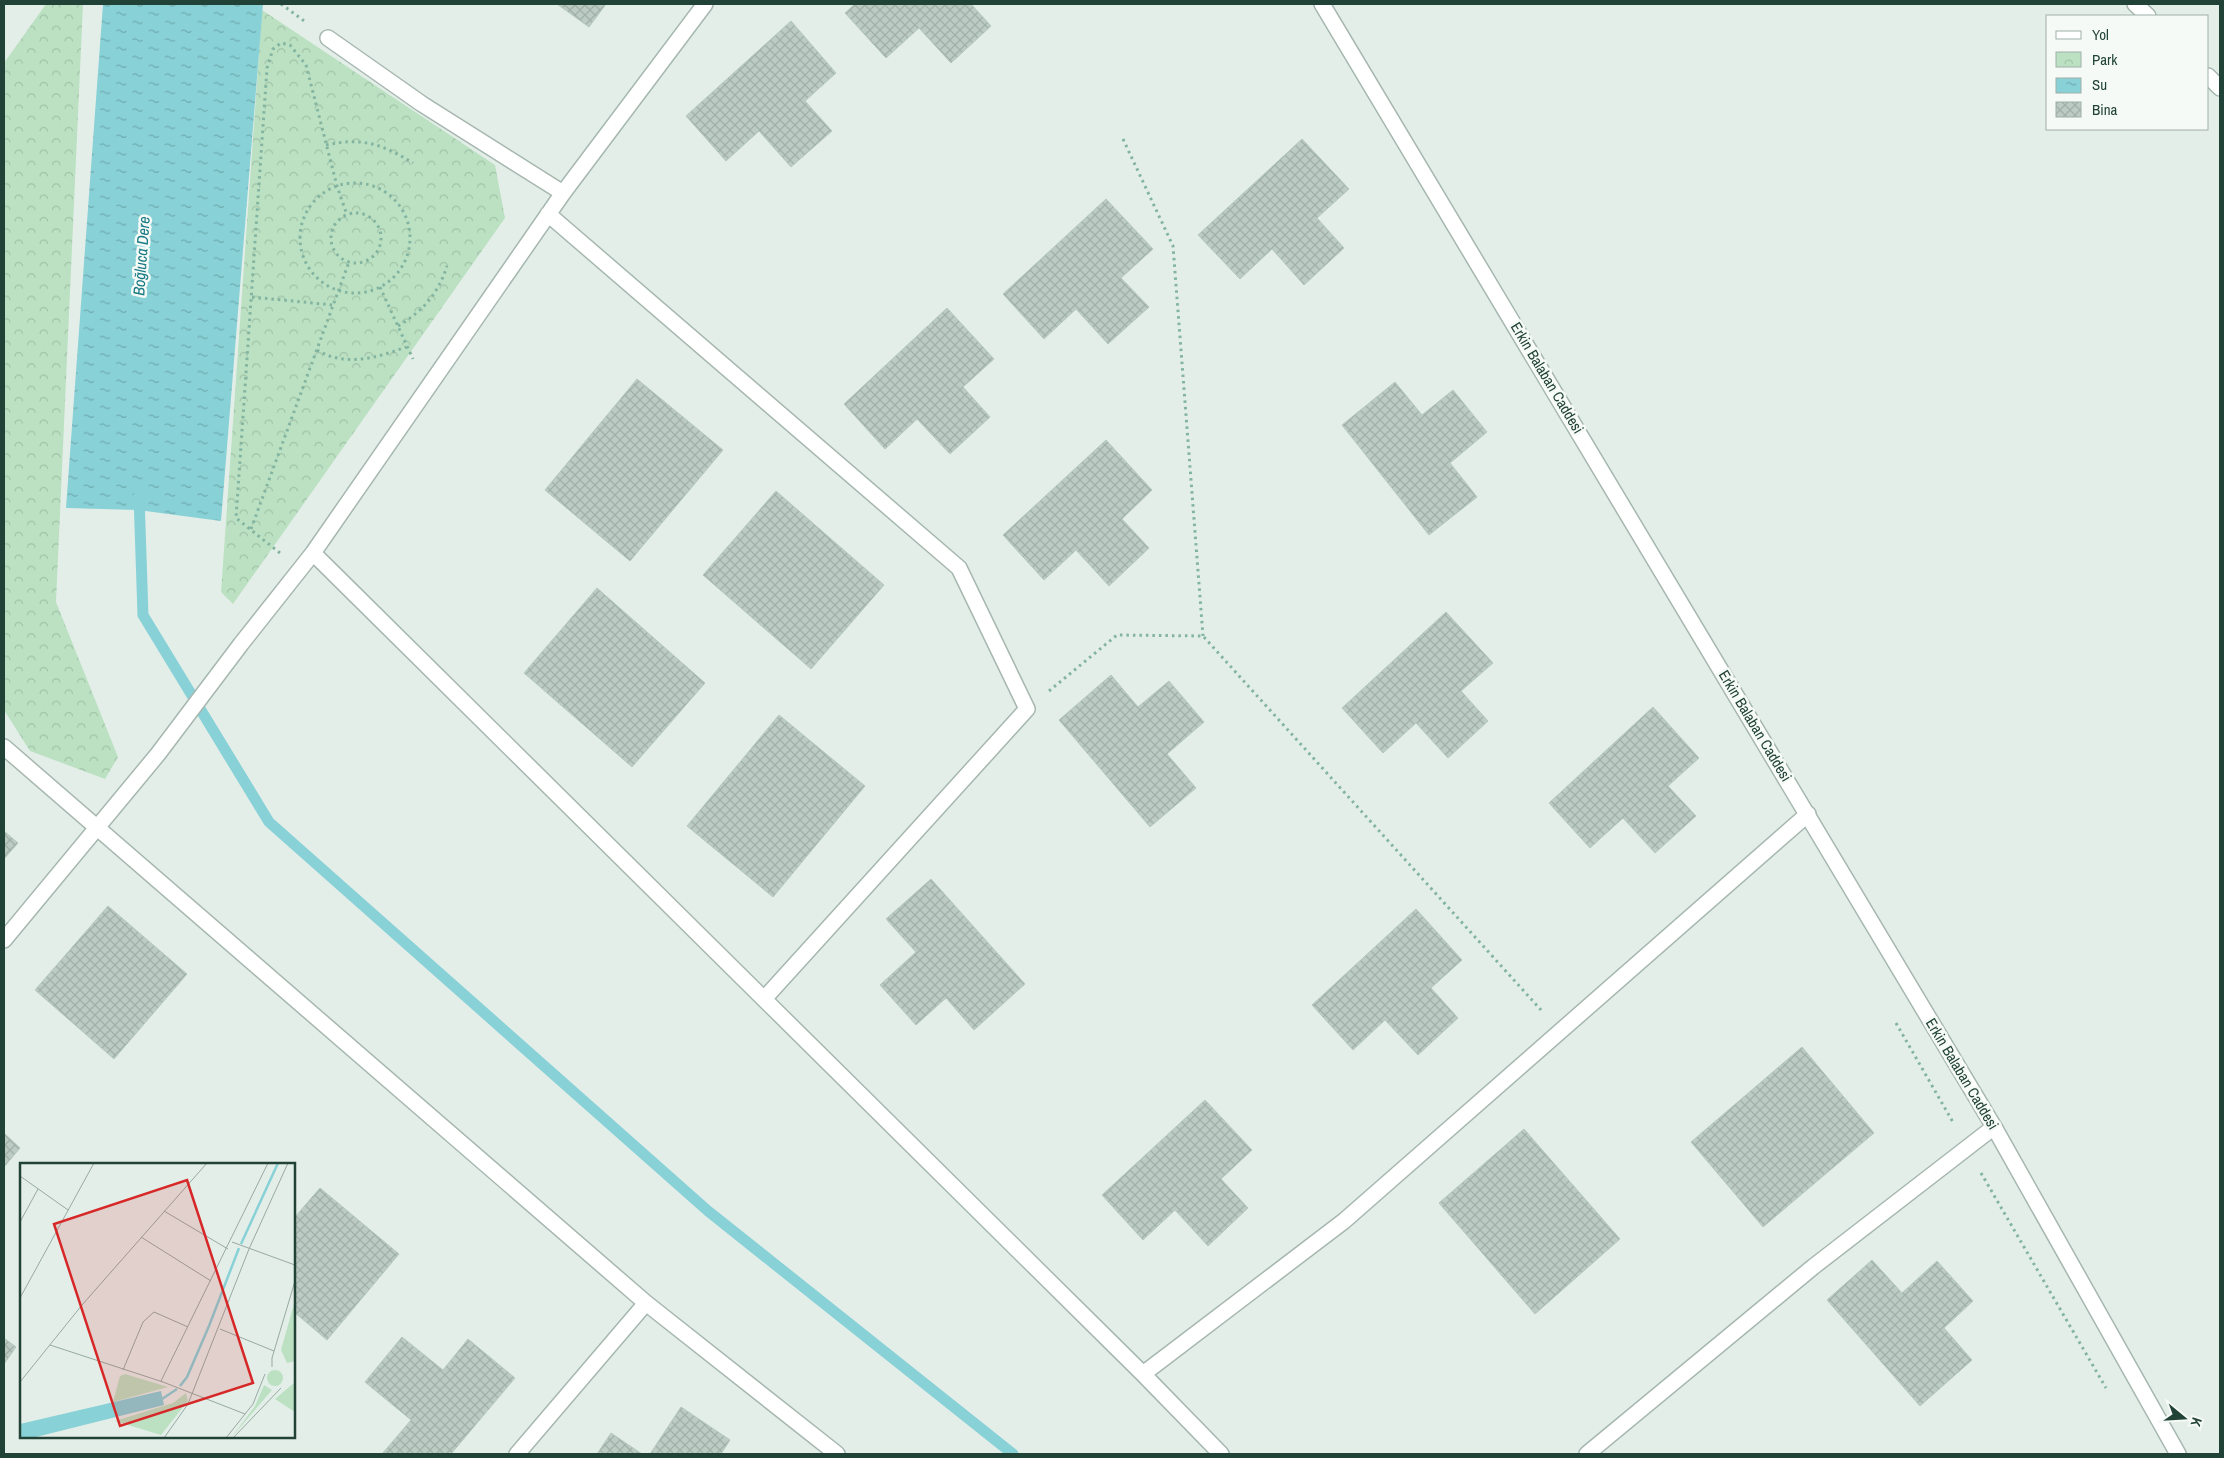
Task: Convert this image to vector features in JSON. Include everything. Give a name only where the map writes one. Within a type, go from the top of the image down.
[{"type":"street","points":[[4,940],[158,754],[313,553],[548,214],[705,4]]},
{"type":"street","name":"Erkin Balaban Caddesi","points":[[1322,4],[1994,1127],[2178,1454]]},
{"type":"street","points":[[2135,4],[2147,15]]},
{"type":"street","points":[[328,38],[422,104],[563,193]]},
{"type":"street","points":[[2209,77],[2220,88]]},
{"type":"street","points":[[548,214],[960,568],[1027,709],[764,999]]},
{"type":"street","points":[[313,553],[1143,1374],[1221,1454]]},
{"type":"street","points":[[4,747],[646,1303],[837,1454]]},
{"type":"street","points":[[1143,1374],[1344,1221],[1808,814]]},
{"type":"street","points":[[1587,1454],[1813,1266],[1994,1127]]},
{"type":"street","points":[[517,1454],[646,1303]]},
{"type":"path","points":[[300,570],[236,518],[267,68],[273,50],[281,43],[290,45],[306,65],[337,186],[347,215]]},
{"type":"path","points":[[1124,139],[1173,246],[1203,636],[1560,1032]]},
{"type":"path","points":[[326,145],[346,141],[380,145],[391,149],[413,163]]},
{"type":"path","points":[[349,182],[367,183],[384,190],[398,203],[407,219],[410,237],[408,255],[399,271],[386,284],[370,292],[352,294],[338,291],[318,280],[307,267],[300,250],[299,231],[305,213],[316,198],[330,187],[337,186],[349,182]]},
{"type":"path","points":[[360,214],[368,216],[378,227],[380,242],[372,256],[358,263],[349,262],[335,253],[331,245],[333,228],[338,220],[347,215],[360,214]]},
{"type":"path","points":[[251,529],[349,262]]},
{"type":"path","points":[[398,326],[416,315],[425,305],[443,279],[447,266]]},
{"type":"path","points":[[380,287],[406,347],[429,388]]},
{"type":"path","points":[[252,298],[333,305]]},
{"type":"path","points":[[317,350],[328,357],[343,360],[386,355],[406,347]]},
{"type":"path","points":[[1027,709],[1117,635],[1203,636]]},
{"type":"path","points":[[1993,1195],[2108,1392]]},
{"type":"green space","points":[[46,4],[83,4],[56,602],[118,757],[105,779],[30,751],[4,710],[4,63]]},
{"type":"green space","points":[[262,10],[495,165],[505,218],[233,604],[221,592]]},
{"type":"water","name":"Boğluca Dere","points":[[103,4],[263,4],[221,521],[138,510],[66,508]]},
{"type":"building","points":[[557,4],[606,4],[589,27]]},
{"type":"building","points":[[855,4],[971,4],[991,26],[951,63],[919,28],[886,58],[845,13]]},
{"type":"building","points":[[791,21],[836,73],[805,101],[832,131],[791,167],[759,131],[726,161],[686,116]]},
{"type":"building","points":[[1302,139],[1349,189],[1317,218],[1344,248],[1304,285],[1272,249],[1240,279],[1198,235]]},
{"type":"building","points":[[1106,199],[1153,249],[1121,278],[1149,307],[1108,344],[1076,309],[1044,339],[1003,294]]},
{"type":"building","points":[[947,308],[994,359],[963,387],[990,417],[950,454],[917,419],[885,449],[844,404]]},
{"type":"building","points":[[637,379],[723,450],[630,561],[545,490]]},
{"type":"building","points":[[1395,382],[1422,415],[1453,390],[1487,432],[1450,463],[1477,497],[1429,535],[1342,425]]},
{"type":"building","points":[[1106,440],[1152,490],[1122,519],[1149,548],[1109,586],[1076,550],[1044,580],[1003,535]]},
{"type":"building","points":[[776,491],[884,585],[811,669],[703,575]]},
{"type":"building","points":[[597,588],[705,683],[632,767],[524,673]]},
{"type":"building","points":[[1446,612],[1493,663],[1461,691],[1488,721],[1448,758],[1416,723],[1383,753],[1342,708]]},
{"type":"building","points":[[1111,675],[1138,707],[1169,681],[1204,722],[1167,754],[1196,788],[1150,827],[1059,720]]},
{"type":"building","points":[[1653,707],[1699,758],[1668,786],[1696,816],[1655,853],[1623,818],[1590,848],[1549,803]]},
{"type":"building","points":[[779,715],[865,786],[773,897],[687,826]]},
{"type":"building","points":[[4,831],[18,843],[4,859]]},
{"type":"building","points":[[931,879],[1025,984],[974,1030],[946,998],[916,1025],[880,985],[916,952],[886,919]]},
{"type":"building","points":[[108,906],[187,974],[114,1059],[35,990]]},
{"type":"building","points":[[1416,909],[1462,960],[1431,988],[1458,1018],[1418,1055],[1385,1020],[1353,1050],[1312,1005]]},
{"type":"building","points":[[1802,1047],[1874,1133],[1763,1227],[1691,1142]]},
{"type":"building","points":[[1205,1100],[1252,1150],[1221,1179],[1248,1208],[1208,1246],[1175,1210],[1143,1240],[1102,1195]]},
{"type":"building","points":[[1524,1129],[1620,1239],[1535,1314],[1439,1203]]},
{"type":"building","points":[[4,1133],[20,1148],[4,1167]]},
{"type":"building","points":[[320,1188],[399,1254],[327,1340],[295,1313],[295,1217]]},
{"type":"building","points":[[1872,1260],[1902,1293],[1937,1261],[1973,1301],[1944,1328],[1972,1360],[1920,1406],[1827,1300]]},
{"type":"building","points":[[402,1337],[443,1370],[468,1339],[515,1378],[451,1454],[382,1454],[411,1420],[365,1382]]},
{"type":"building","points":[[4,1338],[16,1347],[4,1364]]},
{"type":"building","points":[[681,1407],[730,1440],[721,1454],[650,1454]]},
{"type":"building","points":[[611,1433],[642,1454],[597,1454]]},
{"type":"waterway","points":[[139,496],[143,615],[269,822],[708,1211],[1013,1454]]}]
